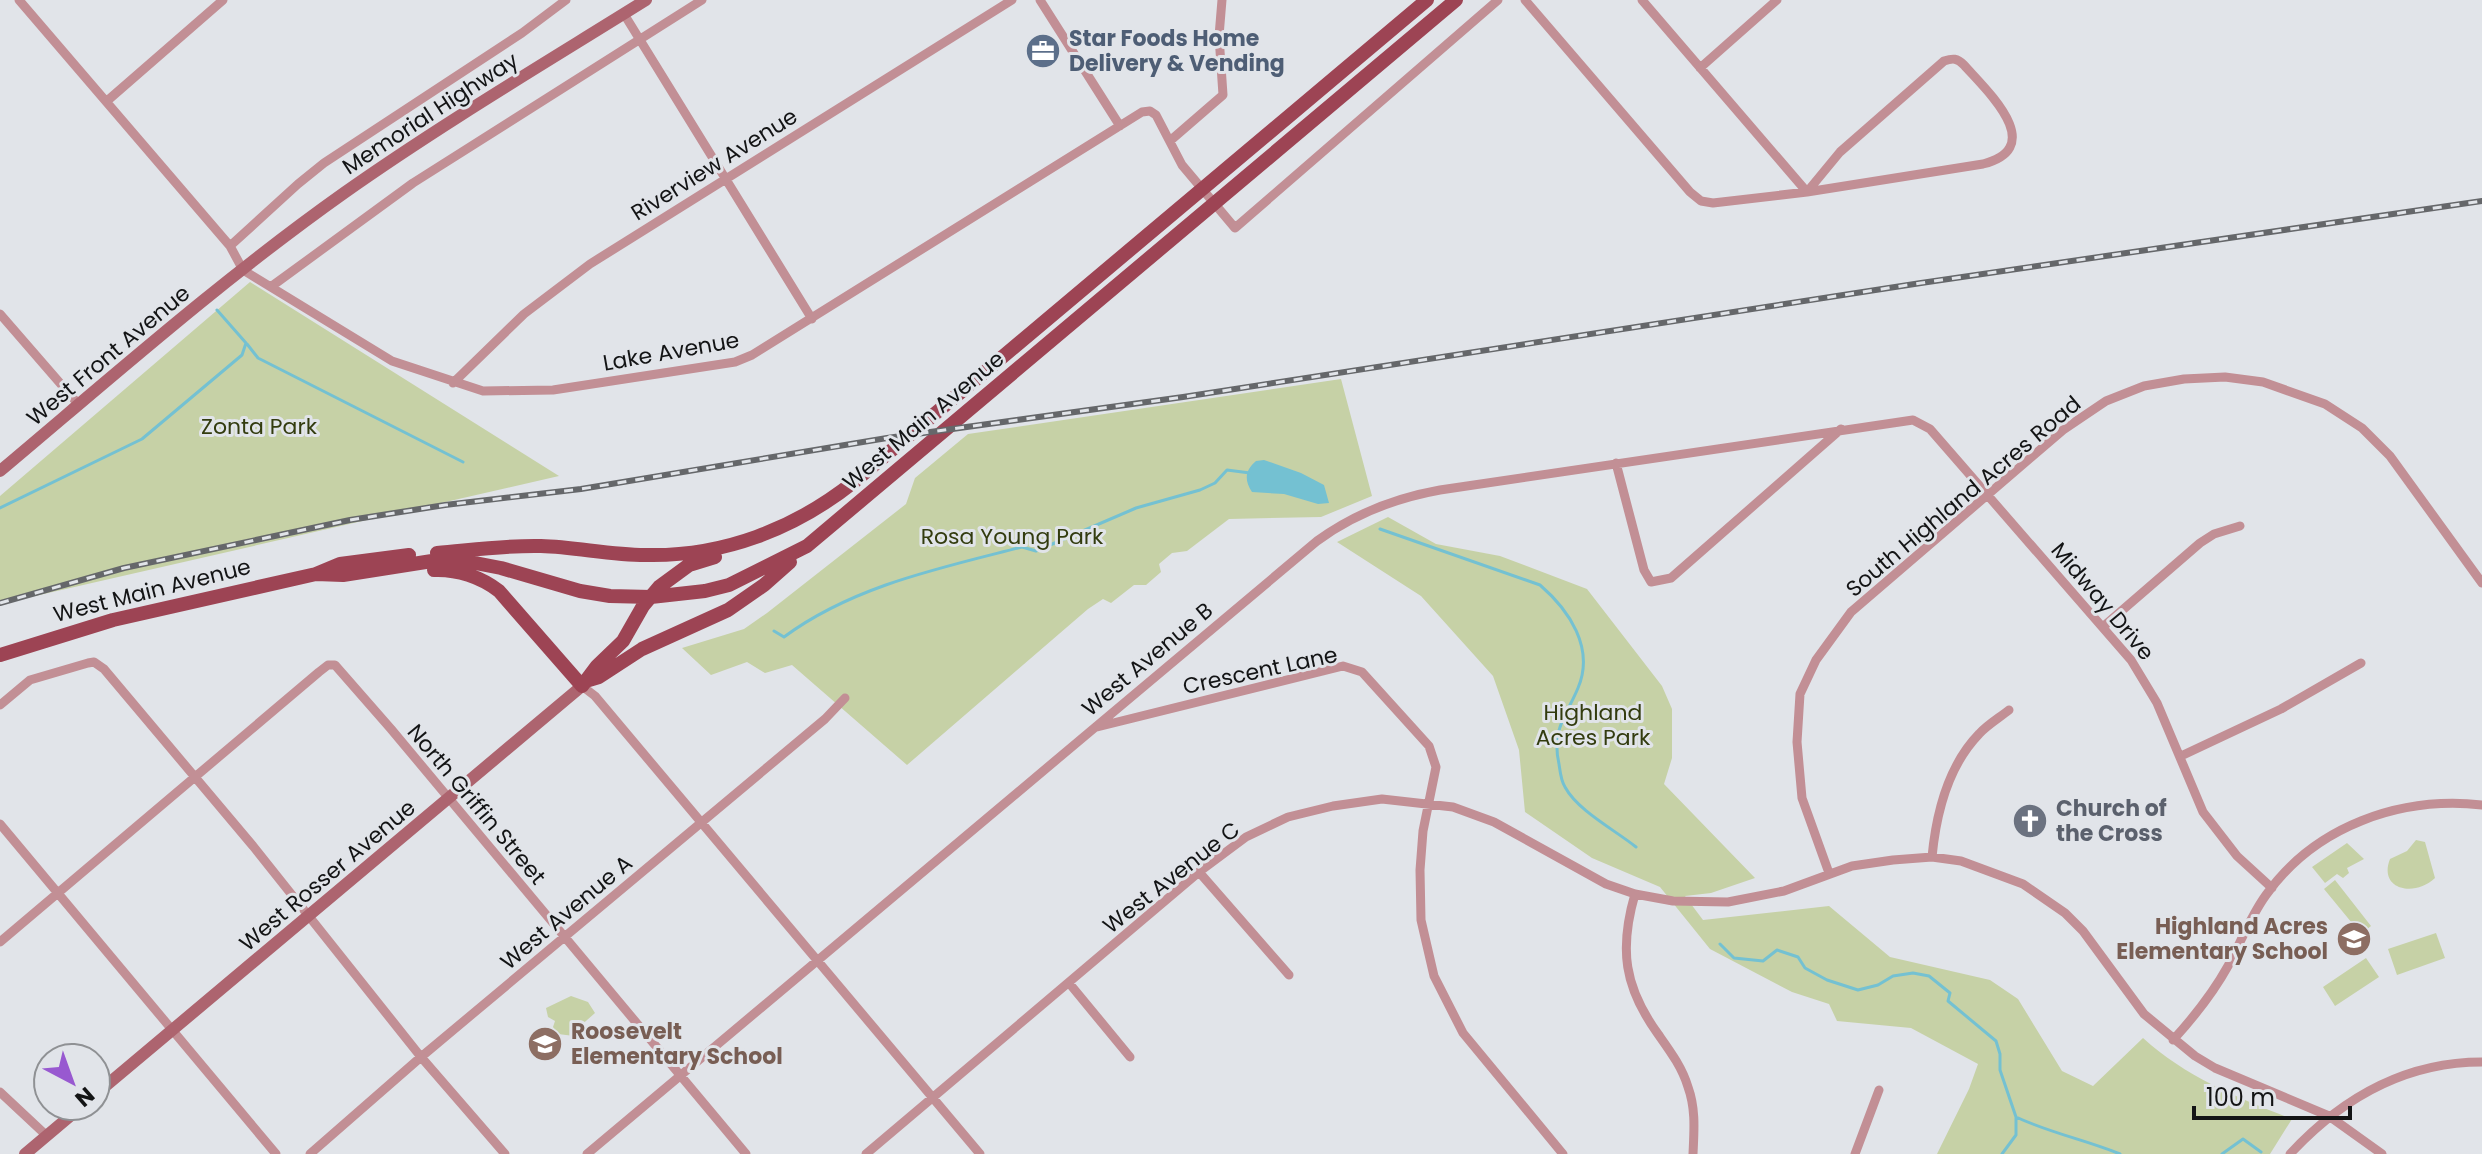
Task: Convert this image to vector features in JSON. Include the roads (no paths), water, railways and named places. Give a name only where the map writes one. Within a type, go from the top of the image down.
[{"type":"main road","name":"West Main Avenue","points":[[0,655],[113,620],[316,574],[331,566],[364,559],[520,546],[648,555],[690,553],[759,536],[815,510],[855,481],[1427,0]]},
{"type":"main road","name":"West Main Avenue","points":[[316,574],[332,576],[432,561],[470,562],[580,591],[619,597],[651,597],[729,585],[807,546],[1456,0]]},
{"type":"main road","points":[[586,683],[597,666],[629,634],[651,597],[674,574],[689,565],[775,539],[815,510]]},
{"type":"main road","points":[[586,683],[642,649],[728,610],[764,585],[807,546]]},
{"type":"main road","points":[[360,572],[446,570],[485,580],[586,683]]},
{"type":"street","points":[[19,0],[230,246],[243,270]]},
{"type":"street","points":[[107,101],[223,0]]},
{"type":"street","points":[[230,246],[324,163],[522,33],[566,0]]},
{"type":"street","name":"Memorial Highway","points":[[243,270],[343,194],[454,118],[646,0]]},
{"type":"street","points":[[272,286],[413,183],[702,0]]},
{"type":"street","name":"Riverview Avenue","points":[[453,383],[524,314],[590,264],[1012,0]]},
{"type":"street","points":[[1040,0],[1120,126]]},
{"type":"street","points":[[1222,0],[1219,36],[1223,95],[1171,140],[1182,165],[1235,228],[1498,0]]},
{"type":"street","points":[[1525,0],[1701,201],[1713,203],[1807,192],[1989,163],[2003,155],[2012,135],[2011,121],[1960,60],[1944,61],[1840,152],[1807,192]]},
{"type":"street","points":[[1642,0],[1807,192]]},
{"type":"street","points":[[1700,68],[1777,0]]},
{"type":"street","points":[[624,14],[812,319]]},
{"type":"street","name":"Lake Avenue","points":[[243,270],[392,361],[483,391],[553,390],[735,362],[812,319],[1142,112],[1150,111],[1156,115],[1171,140]]},
{"type":"street","name":"West Front Avenue","points":[[0,471],[243,270]]},
{"type":"street","points":[[0,314],[79,405]]},
{"type":"street","name":"South Highland Acres Road","points":[[1829,873],[1802,798],[1797,742],[1800,694],[1816,660],[1851,612],[2063,430],[2106,401],[2144,386],[2184,379],[2225,377],[2263,382],[2325,404],[2362,428],[2390,456],[2482,583]]},
{"type":"street","name":"Midway Drive","points":[[1841,429],[1913,420],[1930,429],[2104,626],[2149,688],[2203,812],[2237,856],[2272,888]]},
{"type":"street","points":[[1616,463],[1644,570],[1651,582],[1671,578],[1841,429]]},
{"type":"street","name":"West Avenue B","points":[[587,1154],[1317,541],[1352,518],[1392,501],[1424,493],[1841,429]]},
{"type":"street","points":[[2104,626],[2200,543],[2214,534],[2240,526]]},
{"type":"street","points":[[0,705],[37,677],[94,662],[104,669],[309,916],[421,1057],[505,1154]]},
{"type":"street","points":[[2181,756],[2281,709],[2361,663]]},
{"type":"street","name":"North Griffin Street","points":[[194,777],[319,672],[332,664],[342,670],[746,1154]]},
{"type":"street","name":"Crescent Lane","points":[[1093,728],[1343,666],[1362,672],[1429,746],[1436,767],[1420,870],[1421,920],[1434,976],[1463,1033],[1563,1154]]},
{"type":"street","points":[[586,683],[980,1154]]},
{"type":"street","name":"West Rosser Avenue","points":[[112,1081],[586,683]]},
{"type":"street","name":"West Avenue A","points":[[310,1154],[421,1057],[825,719],[845,698]]},
{"type":"street","points":[[1932,857],[1934,833],[1953,769],[1979,734],[2009,710]]},
{"type":"street","points":[[0,942],[194,777]]},
{"type":"street","name":"West Avenue C","points":[[866,1154],[1199,872],[1246,837],[1288,817],[1382,799],[1453,807],[1494,822],[1606,884],[1635,894],[1673,901],[1728,902],[1784,891],[1829,873],[1879,862],[1932,857],[1961,861],[1999,873],[2055,904],[2083,931],[2144,1014],[2173,1040],[2215,1068],[2329,1116],[2382,1154]]},
{"type":"street","points":[[2173,1040],[2212,993],[2272,888],[2292,865],[2324,839],[2374,815],[2419,805],[2452,802],[2482,805]]},
{"type":"street","points":[[0,824],[276,1154]]},
{"type":"street","points":[[1199,872],[1289,975]]},
{"type":"street","points":[[1635,894],[1628,919],[1625,954],[1630,981],[1639,1006],[1674,1055],[1688,1086],[1695,1119],[1693,1154]]},
{"type":"street","points":[[1069,983],[1130,1057]]},
{"type":"street","points":[[2290,1154],[2329,1116],[2371,1089],[2442,1065],[2482,1062]]},
{"type":"street","points":[[1855,1154],[1879,1090]]},
{"type":"street","points":[[0,1092],[47,1136]]},
{"type":"street","points":[[33,1152],[63,1122]]},
{"type":"water","points":[[1264,460],[1324,485],[1329,503],[1318,504],[1284,494],[1252,492],[1248,472],[1256,461]]},
{"type":"waterway","points":[[0,508],[142,439],[242,355],[246,343],[217,310]]},
{"type":"waterway","points":[[247,344],[258,358],[463,462]]},
{"type":"waterway","points":[[774,631],[784,637],[839,604],[929,571],[1022,547],[1036,551],[1136,508],[1200,490],[1215,483],[1227,470],[1250,473]]},
{"type":"waterway","points":[[1380,529],[1540,585],[1561,606],[1576,631],[1583,659],[1578,688],[1557,741],[1563,782],[1579,804],[1636,847]]},
{"type":"waterway","points":[[1720,944],[1734,958],[1763,961],[1777,950],[1798,957],[1805,968],[1827,980],[1858,990],[1878,985],[1893,976],[1913,973],[1929,976],[1950,993],[1948,1001],[1996,1041],[2000,1070],[2016,1117],[2120,1154]]},
{"type":"waterway","points":[[2002,1154],[2016,1135],[2016,1117]]},
{"type":"waterway","points":[[2222,1154],[2243,1139],[2261,1152]]},
{"type":"railway","points":[[0,603],[124,568],[350,520],[581,489],[887,438],[1183,397],[1921,283],[2482,201]]},
{"type":"place","name":"Star Foods Home Delivery & Vending","points":[[1043,51]]},
{"type":"place","name":"Church of the Cross","points":[[2030,821]]},
{"type":"place","name":"Highland Acres Elementary School","points":[[2354,939]]},
{"type":"place","name":"Roosevelt Elementary School","points":[[545,1044]]},
{"type":"park label","name":"Zonta Park","points":[[259,426]]},
{"type":"park label","name":"Rosa Young Park","points":[[1012,536]]},
{"type":"park label","name":"Highland Acres Park","points":[[1593,724]]}]
